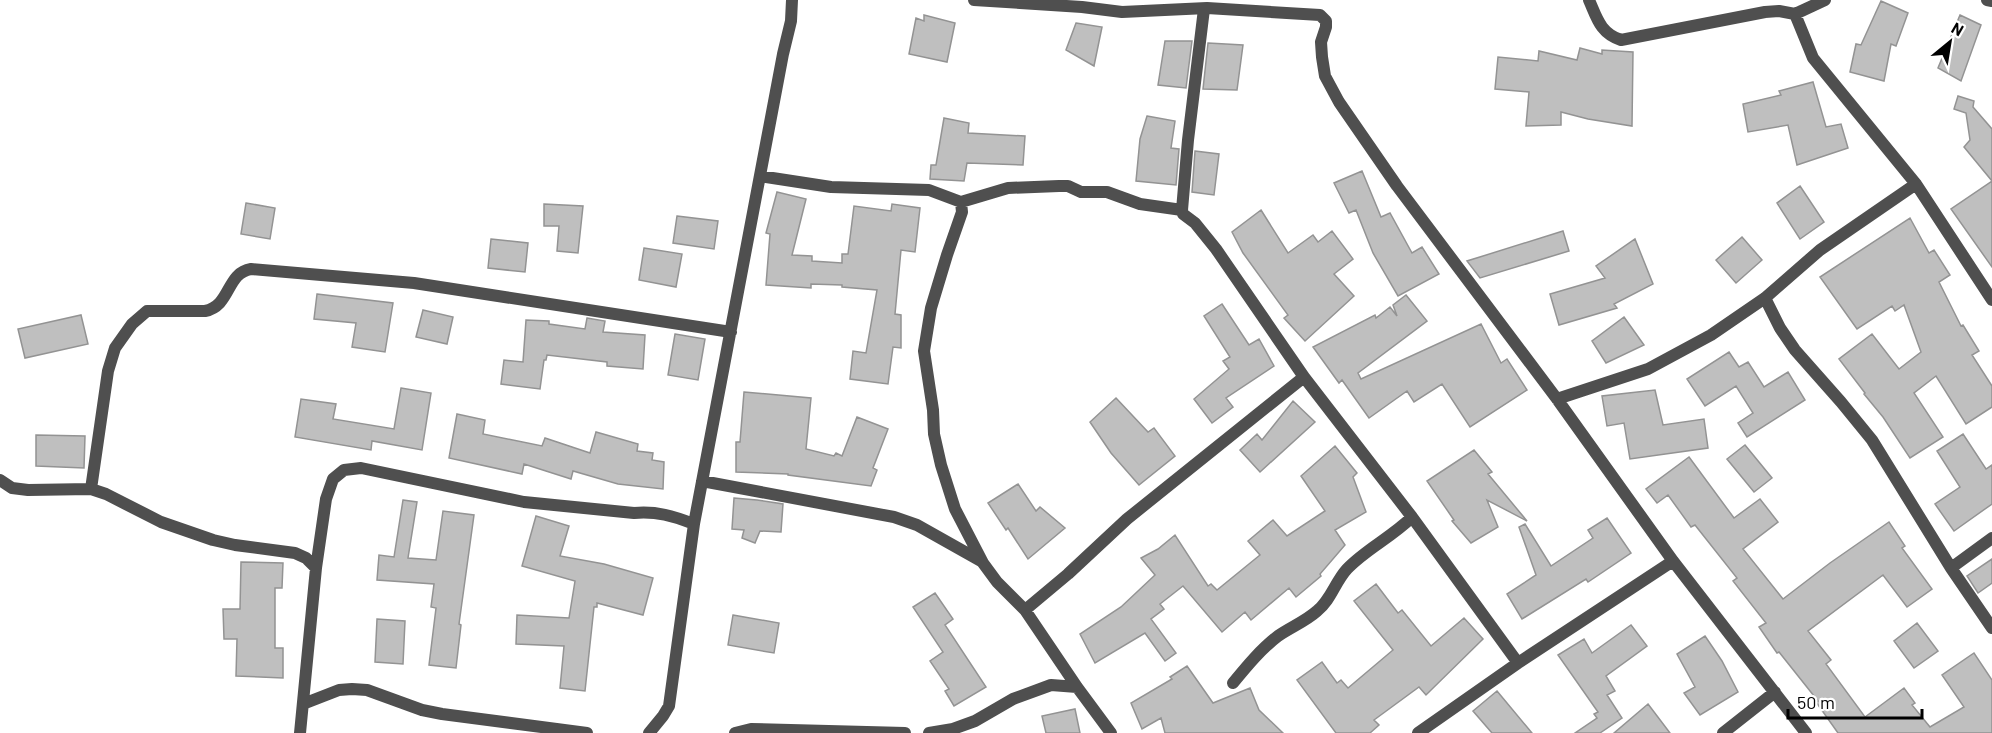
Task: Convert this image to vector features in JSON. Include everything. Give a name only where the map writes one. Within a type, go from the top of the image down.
[{"type":"street","points":[[649,733],[669,705],[694,524],[759,176],[791,21],[792,0]]},
{"type":"street","points":[[974,0],[1122,12],[1207,6],[1320,15],[1326,21],[1321,42],[1325,76],[1339,102],[1397,186],[1557,399],[1673,561],[1806,733]]},
{"type":"street","points":[[1589,0],[1600,25],[1609,36],[1621,40],[1765,12],[1779,11],[1795,14],[1825,0]]},
{"type":"street","points":[[1987,0],[1992,1]]},
{"type":"street","points":[[1207,6],[1188,140],[1183,214],[1195,222],[1216,249],[1304,377],[1412,517],[1518,663]]},
{"type":"street","points":[[1795,14],[1818,66],[1916,184],[1992,298]]},
{"type":"street","points":[[759,176],[831,187],[929,190],[962,202],[1008,188],[1068,186],[1081,192],[1107,192],[1140,204],[1182,210]]},
{"type":"street","points":[[1557,399],[1648,369],[1711,335],[1765,297],[1820,250],[1916,184]]},
{"type":"street","points":[[962,202],[962,212],[931,308],[924,351],[933,410],[934,434],[941,465],[955,509],[983,563],[997,582],[1025,610],[1110,733]]},
{"type":"street","points":[[91,489],[108,371],[115,348],[132,324],[147,311],[214,310],[237,275],[243,270],[414,283],[731,332]]},
{"type":"street","points":[[1765,297],[1780,328],[1795,350],[1872,440],[1951,568],[1992,628]]},
{"type":"street","points":[[1025,610],[1127,519],[1304,377]]},
{"type":"street","points":[[300,733],[316,568],[326,499],[333,479],[344,470],[361,468],[524,502],[634,513],[670,514],[694,524]]},
{"type":"street","points":[[0,480],[12,488],[28,490],[91,489],[106,494],[161,522],[213,540],[295,553],[306,558],[316,568]]},
{"type":"street","points":[[702,481],[894,517],[927,530],[983,563]]},
{"type":"street","points":[[1233,683],[1269,644],[1316,612],[1325,603],[1345,571],[1356,560],[1393,535],[1412,517]]},
{"type":"street","points":[[1951,568],[1992,538]]},
{"type":"street","points":[[1418,733],[1518,663],[1673,561]]},
{"type":"street","points":[[928,733],[953,729],[975,722],[1013,699],[1051,685],[1077,687]]},
{"type":"street","points":[[303,704],[339,690],[367,690],[422,710],[442,714],[587,733]]},
{"type":"street","points":[[1723,733],[1775,692]]},
{"type":"street","points":[[735,733],[751,729],[905,733]]},
{"type":"building","points":[[1881,1],[1908,13],[1896,46],[1891,44],[1884,81],[1850,72],[1856,44],[1861,45]]},
{"type":"building","points":[[924,15],[955,23],[947,62],[909,54],[916,18],[924,21]]},
{"type":"building","points":[[1960,15],[1981,25],[1961,81],[1938,68]]},
{"type":"building","points":[[1076,23],[1102,27],[1094,66],[1066,50]]},
{"type":"building","points":[[1165,41],[1192,41],[1186,88],[1158,85]]},
{"type":"building","points":[[1208,43],[1243,45],[1237,90],[1203,89]]},
{"type":"building","points":[[1580,48],[1602,54],[1602,50],[1633,52],[1632,126],[1561,112],[1561,125],[1526,126],[1529,92],[1495,89],[1498,57],[1538,61],[1539,51],[1577,60]]},
{"type":"building","points":[[1813,82],[1826,127],[1841,124],[1848,148],[1797,165],[1788,125],[1748,132],[1743,104],[1781,95],[1779,91]]},
{"type":"building","points":[[1958,96],[1974,101],[1973,107],[1992,129],[1992,181],[1964,147],[1970,140],[1966,113],[1954,109]]},
{"type":"building","points":[[1147,116],[1175,121],[1171,148],[1179,149],[1176,185],[1136,181],[1140,139]]},
{"type":"building","points":[[944,118],[969,123],[968,133],[1025,136],[1023,165],[967,163],[964,181],[930,179],[931,165],[936,165]]},
{"type":"building","points":[[1195,151],[1219,154],[1214,195],[1192,192]]},
{"type":"building","points":[[1362,171],[1381,217],[1390,213],[1412,253],[1422,247],[1439,274],[1398,296],[1373,253],[1356,210],[1349,213],[1334,183]]},
{"type":"building","points":[[1992,181],[1992,267],[1951,209]]},
{"type":"building","points":[[1800,186],[1824,222],[1800,239],[1777,203]]},
{"type":"building","points":[[777,192],[806,199],[792,255],[812,256],[812,261],[842,263],[842,254],[848,254],[854,206],[891,211],[892,204],[920,208],[915,252],[901,250],[895,314],[901,315],[901,348],[893,347],[888,384],[850,379],[853,351],[866,353],[877,290],[842,287],[842,285],[811,284],[811,288],[766,285],[770,234],[766,233]]},
{"type":"building","points":[[246,203],[275,208],[270,239],[241,234]]},
{"type":"building","points":[[544,204],[583,206],[578,253],[557,251],[559,226],[544,226]]},
{"type":"building","points":[[1261,210],[1288,253],[1313,235],[1318,242],[1332,231],[1353,259],[1334,274],[1354,296],[1305,341],[1284,318],[1288,315],[1243,253],[1232,232]]},
{"type":"building","points":[[677,216],[718,221],[714,249],[673,243]]},
{"type":"building","points":[[1910,218],[1929,253],[1934,250],[1950,275],[1939,282],[1961,326],[1963,325],[1979,351],[1972,355],[1992,386],[1992,407],[1966,424],[1936,376],[1914,393],[1943,437],[1910,458],[1883,417],[1839,359],[1872,334],[1899,369],[1921,352],[1904,305],[1895,311],[1892,306],[1857,329],[1820,277]]},
{"type":"building","points":[[1563,231],[1569,251],[1480,278],[1467,261]]},
{"type":"building","points":[[1742,237],[1762,260],[1736,283],[1716,260]]},
{"type":"building","points":[[491,239],[528,243],[525,272],[488,268]]},
{"type":"building","points":[[1635,239],[1653,284],[1614,304],[1617,308],[1559,325],[1550,294],[1605,278],[1596,266]]},
{"type":"building","points":[[644,248],[682,254],[676,287],[639,280]]},
{"type":"building","points":[[317,294],[393,303],[385,352],[352,347],[356,323],[314,319]]},
{"type":"building","points":[[1406,295],[1427,321],[1358,373],[1361,379],[1481,324],[1501,363],[1507,359],[1527,390],[1470,427],[1442,384],[1414,402],[1407,391],[1369,418],[1342,380],[1339,383],[1313,347],[1375,315],[1376,318],[1390,307],[1397,316],[1393,305]]},
{"type":"building","points":[[1222,304],[1249,345],[1259,339],[1274,366],[1226,398],[1233,407],[1212,423],[1194,399],[1229,369],[1223,361],[1230,357],[1204,316]]},
{"type":"building","points":[[423,310],[453,317],[447,344],[416,337]]},
{"type":"building","points":[[81,315],[88,344],[25,358],[18,329]]},
{"type":"building","points":[[1624,317],[1644,345],[1606,363],[1592,341]]},
{"type":"building","points":[[587,318],[605,321],[603,332],[645,335],[643,369],[607,366],[607,362],[547,355],[544,360],[540,389],[501,384],[504,360],[523,362],[526,320],[549,321],[549,324],[585,329]]},
{"type":"building","points":[[675,334],[705,339],[698,380],[668,375]]},
{"type":"building","points":[[1729,352],[1739,367],[1748,362],[1764,387],[1788,372],[1805,400],[1747,437],[1738,423],[1753,413],[1736,386],[1705,406],[1687,379]]},
{"type":"building","points":[[401,388],[431,393],[422,450],[372,441],[371,450],[295,437],[301,399],[336,404],[333,419],[394,429]]},
{"type":"building","points":[[1655,390],[1663,425],[1704,419],[1708,448],[1630,459],[1624,423],[1607,426],[1602,396]]},
{"type":"building","points":[[744,392],[811,398],[806,449],[842,456],[857,417],[888,429],[873,468],[877,470],[871,486],[788,474],[736,472],[736,442],[740,442]]},
{"type":"building","points":[[1116,398],[1148,432],[1154,428],[1175,456],[1139,485],[1111,453],[1090,422]]},
{"type":"building","points":[[1293,401],[1315,422],[1260,472],[1240,450],[1257,434],[1262,440]]},
{"type":"building","points":[[457,414],[485,420],[483,434],[542,446],[545,438],[590,453],[596,432],[638,444],[637,451],[653,453],[652,460],[664,462],[663,489],[618,484],[573,471],[571,479],[524,464],[522,474],[449,458]]},
{"type":"building","points":[[1963,434],[1986,469],[1992,465],[1992,504],[1954,531],[1935,504],[1960,487],[1937,451]]},
{"type":"building","points":[[36,435],[85,436],[84,468],[36,466]]},
{"type":"building","points":[[1745,445],[1772,478],[1754,492],[1727,459]]},
{"type":"building","points":[[1335,446],[1357,473],[1353,477],[1366,512],[1335,530],[1345,545],[1320,574],[1321,576],[1296,597],[1289,588],[1251,620],[1245,612],[1222,632],[1183,586],[1160,604],[1164,609],[1151,619],[1176,653],[1165,661],[1145,633],[1095,663],[1080,634],[1121,607],[1155,575],[1141,558],[1158,549],[1175,535],[1208,586],[1211,584],[1217,590],[1260,555],[1248,541],[1273,520],[1287,536],[1325,511],[1301,476]]},
{"type":"building","points":[[1474,450],[1492,472],[1488,474],[1527,521],[1487,500],[1498,527],[1471,543],[1452,521],[1454,520],[1427,481]]},
{"type":"building","points":[[1689,457],[1734,518],[1760,499],[1778,522],[1743,549],[1783,599],[1889,522],[1905,546],[1902,548],[1932,589],[1907,607],[1883,575],[1808,631],[1831,660],[1826,664],[1865,717],[1904,688],[1915,703],[1912,705],[1930,727],[1964,707],[1942,675],[1974,653],[1992,680],[1992,733],[1838,733],[1816,702],[1818,701],[1779,652],[1777,653],[1759,627],[1766,623],[1733,581],[1737,578],[1695,525],[1691,527],[1668,495],[1657,503],[1646,489]]},
{"type":"building","points":[[1018,484],[1036,511],[1040,507],[1065,528],[1028,559],[988,503]]},
{"type":"building","points":[[734,498],[783,504],[781,532],[760,531],[755,543],[742,538],[744,530],[732,529]]},
{"type":"building","points":[[403,500],[417,502],[408,558],[436,560],[443,511],[474,515],[459,624],[461,625],[456,668],[429,665],[436,608],[431,607],[434,584],[377,580],[379,555],[394,557]]},
{"type":"building","points":[[536,516],[569,526],[560,556],[604,564],[653,578],[643,615],[597,603],[597,607],[594,607],[585,691],[560,688],[564,646],[516,644],[517,615],[569,618],[575,581],[522,566]]},
{"type":"building","points":[[1607,518],[1631,553],[1588,582],[1586,579],[1522,619],[1507,594],[1536,575],[1519,527],[1525,524],[1551,566],[1593,538],[1588,530]]},
{"type":"building","points":[[1992,559],[1992,583],[1978,593],[1967,576]]},
{"type":"building","points":[[241,562],[283,563],[282,588],[275,588],[275,648],[283,648],[283,678],[236,676],[237,639],[224,639],[223,609],[240,609]]},
{"type":"building","points":[[1376,584],[1398,613],[1402,610],[1431,646],[1464,618],[1483,639],[1426,695],[1419,687],[1374,720],[1379,725],[1370,733],[1336,733],[1297,680],[1322,662],[1337,683],[1341,680],[1348,688],[1393,650],[1354,601]]},
{"type":"building","points":[[935,593],[953,619],[945,625],[986,687],[954,706],[945,691],[949,689],[930,661],[943,652],[913,607]]},
{"type":"building","points":[[733,615],[779,623],[774,653],[728,645]]},
{"type":"building","points":[[377,619],[405,621],[403,664],[375,662]]},
{"type":"building","points":[[1917,623],[1938,651],[1914,668],[1894,641]]},
{"type":"building","points":[[1631,625],[1647,646],[1606,676],[1615,691],[1607,695],[1622,718],[1600,733],[1575,733],[1597,718],[1594,714],[1598,712],[1558,655],[1584,639],[1592,653]]},
{"type":"building","points":[[1705,636],[1722,661],[1738,692],[1700,715],[1684,693],[1695,687],[1677,654]]},
{"type":"building","points":[[1187,666],[1213,703],[1250,688],[1259,710],[1283,733],[1165,733],[1161,718],[1142,729],[1131,703],[1172,679],[1170,677]]},
{"type":"building","points":[[1497,691],[1532,733],[1492,733],[1473,711]]},
{"type":"building","points":[[1648,704],[1670,733],[1614,733]]},
{"type":"building","points":[[1075,709],[1080,733],[1046,733],[1042,716]]}]
